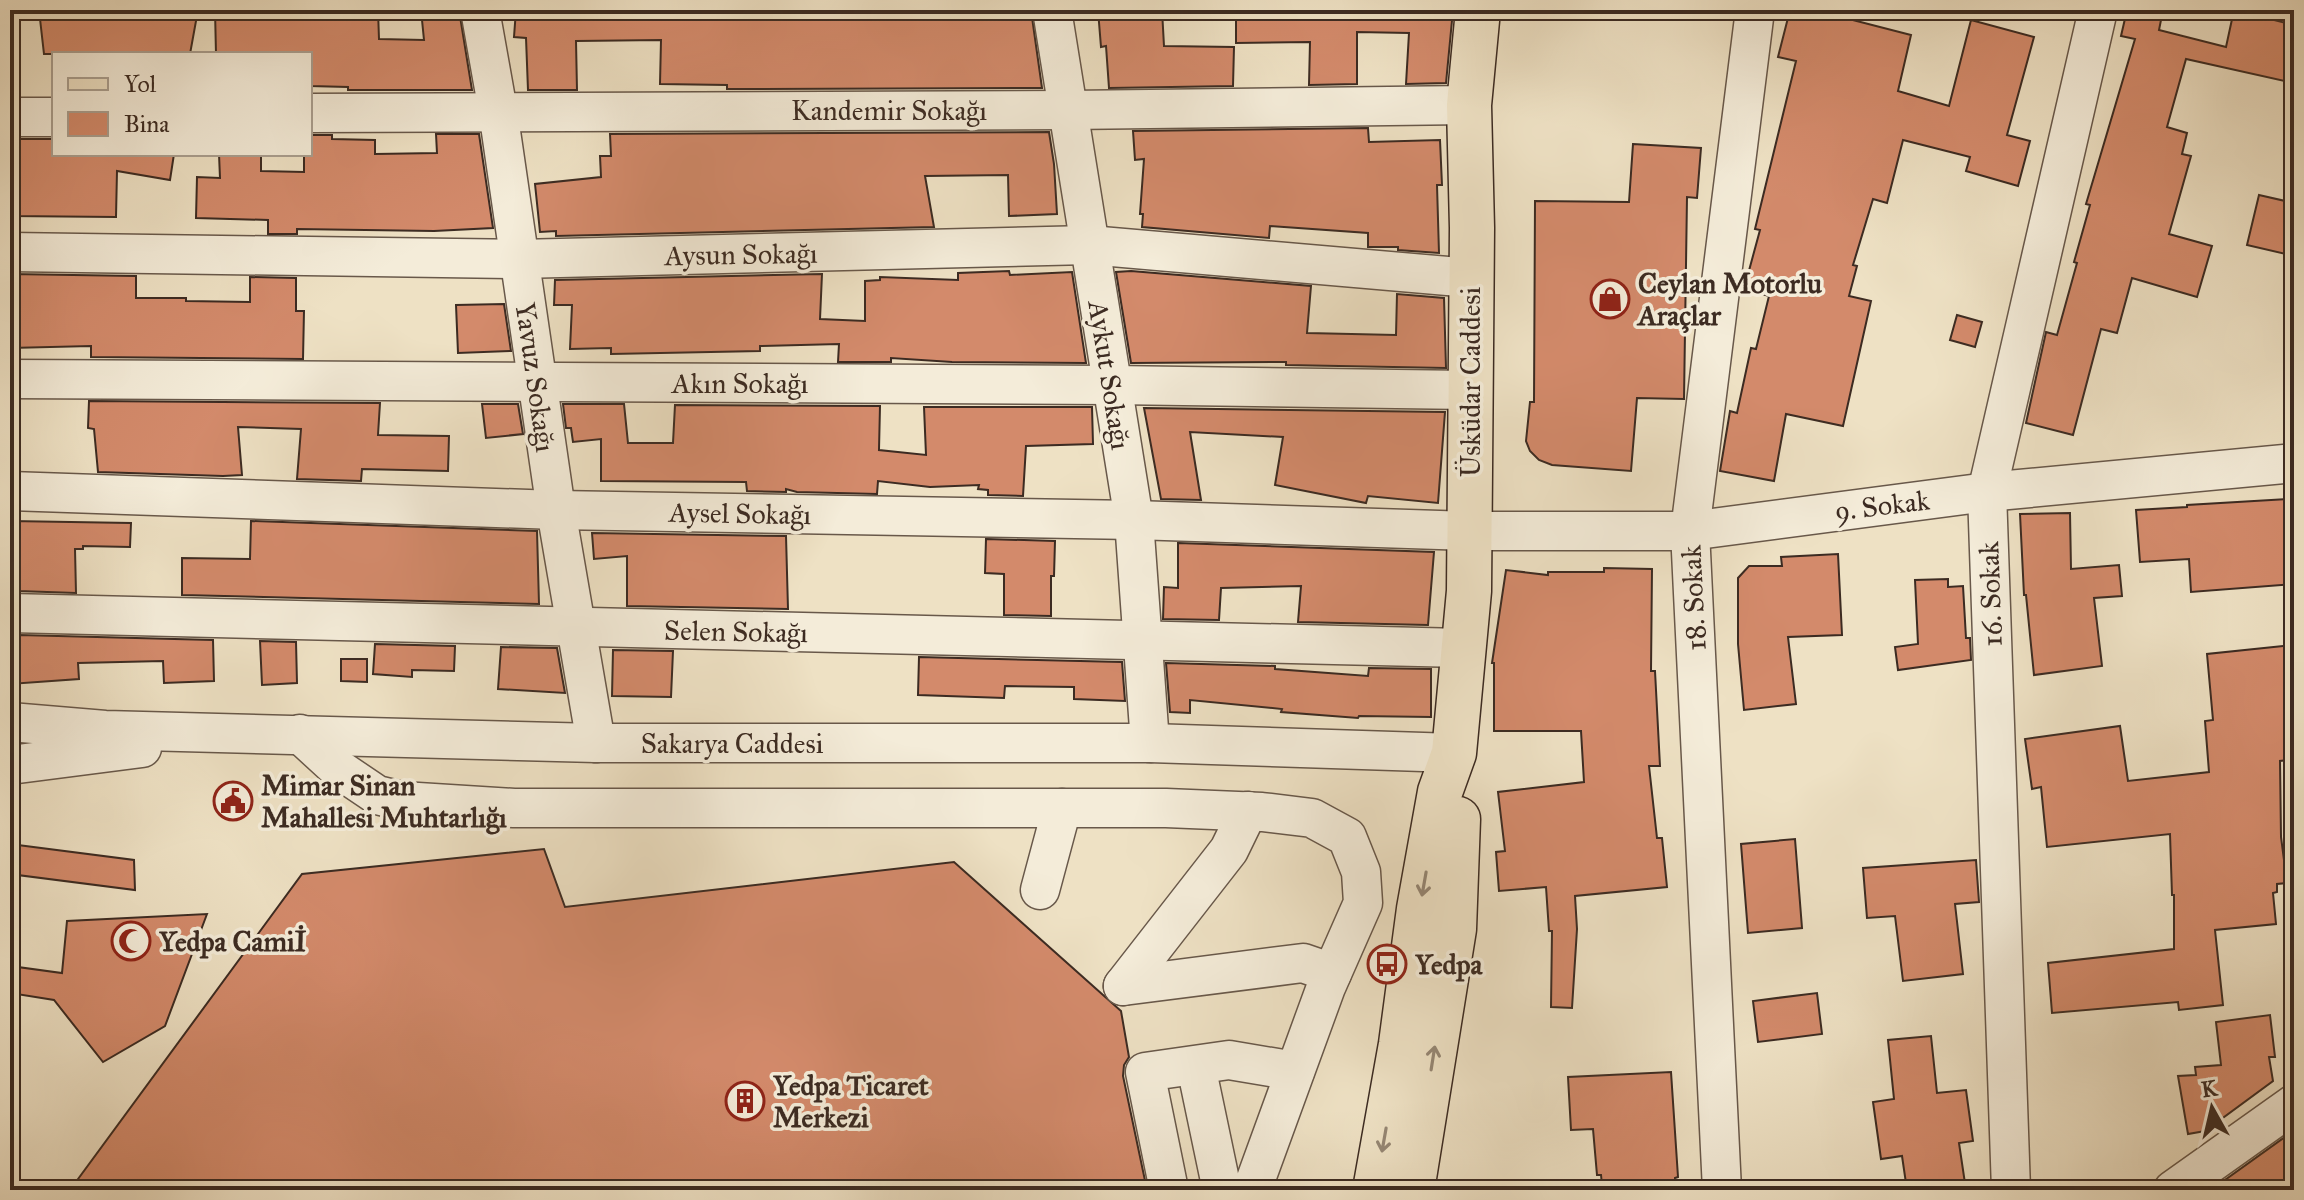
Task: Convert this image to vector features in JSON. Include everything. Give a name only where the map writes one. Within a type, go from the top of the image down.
[{"type":"main road","name":"Üsküdar Caddesi","points":[[1412,1190],[1454,929],[1459,788],[1454,753],[1469,591],[1469,105],[1478,10]]},
{"type":"main road","name":"Üsküdar Caddesi","points":[[1375,1190],[1440,792],[1454,753]]},
{"type":"street","name":"Yavuz Sokağı","points":[[480,10],[498,111],[556,510],[596,743]]},
{"type":"street","name":"Aykut Sokağı","points":[[1052,10],[1134,520],[1150,743]]},
{"type":"street","name":"18. Sokak","points":[[1722,1190],[1690,531],[1755,10]]},
{"type":"street","name":"16. Sokak","points":[[2011,1190],[1987,492],[2098,10]]},
{"type":"street","name":"Kandemir Sokağı","points":[[312,113],[1469,105]]},
{"type":"street","points":[[10,117],[52,117]]},
{"type":"street","name":"Aysun Sokağı","points":[[10,252],[519,259],[1089,245],[1471,278]]},
{"type":"street","name":"Akın Sokağı","points":[[10,379],[1469,390]]},
{"type":"street","name":"9. Sokak","points":[[1470,531],[1690,531],[1987,492],[2294,463]]},
{"type":"street","name":"Aysel Sokağı","points":[[10,491],[556,510],[1134,520],[1470,531]]},
{"type":"street","name":"Selen Sokağı","points":[[10,613],[1462,648]]},
{"type":"street","name":"Sakarya Caddesi","points":[[10,722],[105,730],[596,743],[1150,743],[1454,753]]},
{"type":"street","points":[[10,765],[135,750],[186,738],[231,733]]},
{"type":"street","points":[[300,734],[337,768],[377,795],[402,801],[514,808],[1166,808],[1248,811],[1312,818],[1347,837],[1361,872],[1363,903],[1332,973],[1252,1190]]},
{"type":"street","points":[[1040,890],[1062,808]]},
{"type":"street","points":[[1248,811],[1229,850],[1123,986],[1303,963],[1332,973]]},
{"type":"street","points":[[1169,1190],[1145,1072],[1229,1060],[1295,1071]]},
{"type":"street","points":[[1196,1066],[1222,1190]]},
{"type":"street","points":[[2173,1190],[2294,1104]]},
{"type":"building","points":[[39,10],[198,10],[190,52],[44,54]]},
{"type":"building","points":[[215,10],[378,10],[379,39],[424,40],[421,10],[459,10],[472,90],[348,90],[348,87],[312,86],[312,52],[216,52]]},
{"type":"building","points":[[516,10],[1031,10],[1042,88],[727,89],[727,85],[660,84],[661,40],[576,41],[577,90],[528,90],[526,38],[514,37]]},
{"type":"building","points":[[1098,10],[1162,10],[1164,46],[1234,47],[1233,86],[1109,88],[1106,46],[1101,47]]},
{"type":"building","points":[[1236,10],[1453,10],[1446,83],[1406,84],[1409,33],[1357,32],[1357,84],[1309,85],[1310,42],[1236,43]]},
{"type":"building","points":[[1790,10],[1814,10],[1911,35],[1898,91],[1949,106],[1971,20],[2034,37],[2007,135],[2030,141],[2018,186],[1966,171],[1970,157],[1903,140],[1887,203],[1873,199],[1853,265],[1857,266],[1849,296],[1871,301],[1843,426],[1786,414],[1774,481],[1720,471],[1730,411],[1737,413],[1751,348],[1756,349],[1769,296],[1744,289],[1760,230],[1755,229],[1796,61],[1778,57]]},
{"type":"building","points":[[2127,10],[2142,13],[2143,10],[2163,10],[2159,30],[2226,47],[2234,10],[2294,25],[2294,83],[2186,59],[2167,127],[2187,133],[2182,154],[2191,156],[2169,234],[2212,246],[2197,297],[2132,278],[2117,333],[2101,329],[2073,435],[2026,423],[2046,332],[2057,335],[2090,205],[2086,204],[2135,39],[2121,36]]},
{"type":"building","points":[[1368,128],[1369,142],[1440,140],[1442,185],[1437,185],[1439,253],[1398,250],[1398,247],[1368,247],[1368,233],[1270,226],[1269,238],[1142,227],[1144,159],[1135,160],[1133,131]]},
{"type":"building","points":[[1049,132],[1057,214],[1009,216],[1008,175],[925,176],[934,227],[556,236],[556,231],[540,232],[535,184],[601,177],[600,156],[611,156],[610,134]]},
{"type":"building","points":[[436,134],[479,134],[493,228],[434,231],[297,229],[297,234],[268,234],[268,220],[196,218],[197,177],[220,178],[219,156],[261,156],[261,171],[304,172],[304,156],[312,156],[312,135],[332,135],[332,139],[375,140],[375,154],[437,153]]},
{"type":"building","points":[[10,139],[52,139],[52,156],[174,156],[170,180],[117,171],[116,217],[10,216]]},
{"type":"building","name":"Ceylan Motorlu Araçlar","points":[[1633,144],[1701,148],[1697,198],[1687,197],[1684,399],[1637,398],[1631,471],[1552,465],[1539,460],[1526,441],[1530,402],[1534,402],[1535,201],[1629,202]]},
{"type":"building","points":[[2259,195],[2294,203],[2294,256],[2247,245]]},
{"type":"building","points":[[1009,271],[1010,275],[1072,272],[1086,363],[952,362],[891,358],[891,362],[838,362],[839,344],[760,346],[760,351],[611,354],[611,348],[570,349],[572,305],[554,305],[555,280],[822,274],[820,319],[865,321],[865,281],[880,280],[880,277],[958,280],[958,273]]},
{"type":"building","points":[[1116,272],[1311,286],[1307,333],[1396,335],[1397,294],[1444,298],[1446,368],[1286,365],[1286,362],[1131,363]]},
{"type":"building","points":[[10,274],[136,276],[136,298],[250,302],[250,277],[296,278],[296,311],[304,311],[303,359],[91,357],[91,346],[10,348]]},
{"type":"building","points":[[504,304],[511,351],[458,353],[456,305]]},
{"type":"building","points":[[1957,315],[1982,322],[1975,347],[1950,340]]},
{"type":"building","points":[[89,401],[380,403],[378,435],[449,436],[448,471],[362,469],[361,481],[297,479],[301,429],[238,427],[242,475],[98,472],[94,429],[88,428]]},
{"type":"building","points":[[482,404],[518,404],[523,434],[486,438]]},
{"type":"building","points":[[563,404],[624,404],[628,443],[673,443],[675,405],[880,406],[879,450],[926,455],[924,407],[1092,407],[1093,444],[1026,446],[1023,496],[988,495],[988,490],[978,489],[979,485],[930,487],[878,481],[877,494],[786,489],[786,492],[747,491],[746,482],[601,481],[601,439],[573,442],[571,428],[566,428]]},
{"type":"building","points":[[1144,408],[1445,412],[1438,503],[1368,496],[1366,503],[1275,485],[1283,437],[1190,432],[1201,500],[1161,499]]},
{"type":"building","points":[[2288,499],[2294,584],[2191,592],[2189,559],[2140,562],[2136,510]]},
{"type":"building","points":[[2070,513],[2071,569],[2119,565],[2122,596],[2094,598],[2102,666],[2034,675],[2024,595],[2020,514]]},
{"type":"building","points":[[10,521],[131,523],[130,547],[83,546],[83,549],[75,549],[76,593],[18,591],[18,552],[10,552]]},
{"type":"building","points":[[251,521],[537,531],[539,604],[182,595],[182,558],[250,559]]},
{"type":"building","points":[[592,533],[786,536],[788,609],[627,606],[627,556],[594,559]]},
{"type":"building","points":[[986,539],[1055,541],[1051,616],[1004,615],[1004,574],[985,573]]},
{"type":"building","points":[[1178,543],[1434,552],[1428,625],[1298,622],[1301,586],[1221,588],[1219,620],[1163,619],[1164,587],[1178,588]]},
{"type":"building","points":[[1838,554],[1842,635],[1788,637],[1796,704],[1744,710],[1738,644],[1738,578],[1749,566],[1782,566],[1781,557]]},
{"type":"building","points":[[1604,568],[1652,569],[1651,671],[1655,671],[1660,766],[1649,766],[1657,838],[1662,838],[1667,887],[1575,896],[1577,929],[1572,1008],[1551,1007],[1552,931],[1549,931],[1546,887],[1499,891],[1496,852],[1505,851],[1498,792],[1584,782],[1581,731],[1494,731],[1492,663],[1506,570],[1548,575],[1548,572],[1604,572]]},
{"type":"building","points":[[1948,579],[1948,587],[1963,586],[1966,638],[1970,638],[1971,660],[1898,670],[1895,647],[1918,644],[1915,580]]},
{"type":"building","points":[[19,635],[213,640],[214,681],[164,683],[163,661],[78,663],[79,679],[10,684],[10,638]]},
{"type":"building","points":[[260,641],[296,642],[297,683],[262,685]]},
{"type":"building","points":[[375,644],[455,646],[454,671],[412,670],[412,677],[373,674]]},
{"type":"building","points":[[2292,645],[2294,697],[2285,698],[2289,760],[2280,761],[2281,837],[2287,883],[2277,884],[2277,892],[2273,893],[2276,924],[2215,930],[2223,1005],[2179,1010],[2178,1002],[2052,1013],[2048,963],[2174,949],[2170,834],[2047,847],[2041,787],[2032,789],[2025,739],[2120,726],[2128,781],[2209,772],[2205,721],[2213,720],[2207,654]]},
{"type":"building","points":[[501,647],[557,648],[565,693],[498,689]]},
{"type":"building","points":[[613,650],[673,651],[671,697],[612,696]]},
{"type":"building","points":[[919,657],[1122,662],[1125,701],[1074,699],[1074,687],[1005,686],[1004,698],[918,695]]},
{"type":"building","points":[[341,659],[367,659],[367,682],[341,681]]},
{"type":"building","points":[[1166,663],[1275,666],[1275,669],[1368,676],[1369,668],[1431,669],[1431,717],[1358,718],[1190,700],[1190,713],[1170,712]]},
{"type":"building","points":[[1795,839],[1802,928],[1748,933],[1741,844]]},
{"type":"building","points":[[10,844],[134,860],[135,890],[10,874]]},
{"type":"building","name":"Yedpa Ticaret Merkezi","points":[[544,849],[565,907],[954,862],[1121,1011],[1129,1057],[1123,1076],[1147,1190],[70,1190],[302,874]]},
{"type":"building","points":[[1976,860],[1979,902],[1955,904],[1963,974],[1903,981],[1895,916],[1867,918],[1863,868]]},
{"type":"building","name":"Yedpa Camiİ","points":[[207,914],[165,1026],[103,1062],[54,1000],[10,993],[10,966],[62,973],[67,921]]},
{"type":"building","points":[[1817,993],[1822,1034],[1758,1042],[1753,1001]]},
{"type":"building","points":[[2270,1015],[2275,1057],[2269,1057],[2273,1081],[2205,1131],[2188,1134],[2178,1076],[2196,1075],[2195,1067],[2221,1065],[2216,1022]]},
{"type":"building","points":[[1931,1036],[1937,1093],[1966,1090],[1973,1141],[1959,1143],[1966,1190],[1907,1190],[1902,1156],[1881,1159],[1873,1102],[1894,1099],[1888,1040]]},
{"type":"building","points":[[1671,1072],[1678,1177],[1675,1178],[1676,1190],[1638,1190],[1637,1181],[1602,1185],[1601,1175],[1597,1175],[1593,1129],[1571,1130],[1568,1077]]},
{"type":"building","points":[[2285,1137],[2294,1149],[2294,1184],[2287,1190],[2211,1190]]},
{"type":"place","name":"Ceylan Motorlu Araçlar","points":[[1610,299]]},
{"type":"place","name":"Mimar Sinan Mahallesi Muhtarlığı","points":[[233,801]]},
{"type":"place","name":"Yedpa Camiİ","points":[[131,941]]},
{"type":"place","name":"Yedpa","points":[[1387,964]]},
{"type":"place","name":"Yedpa Ticaret Merkezi","points":[[745,1101]]}]
